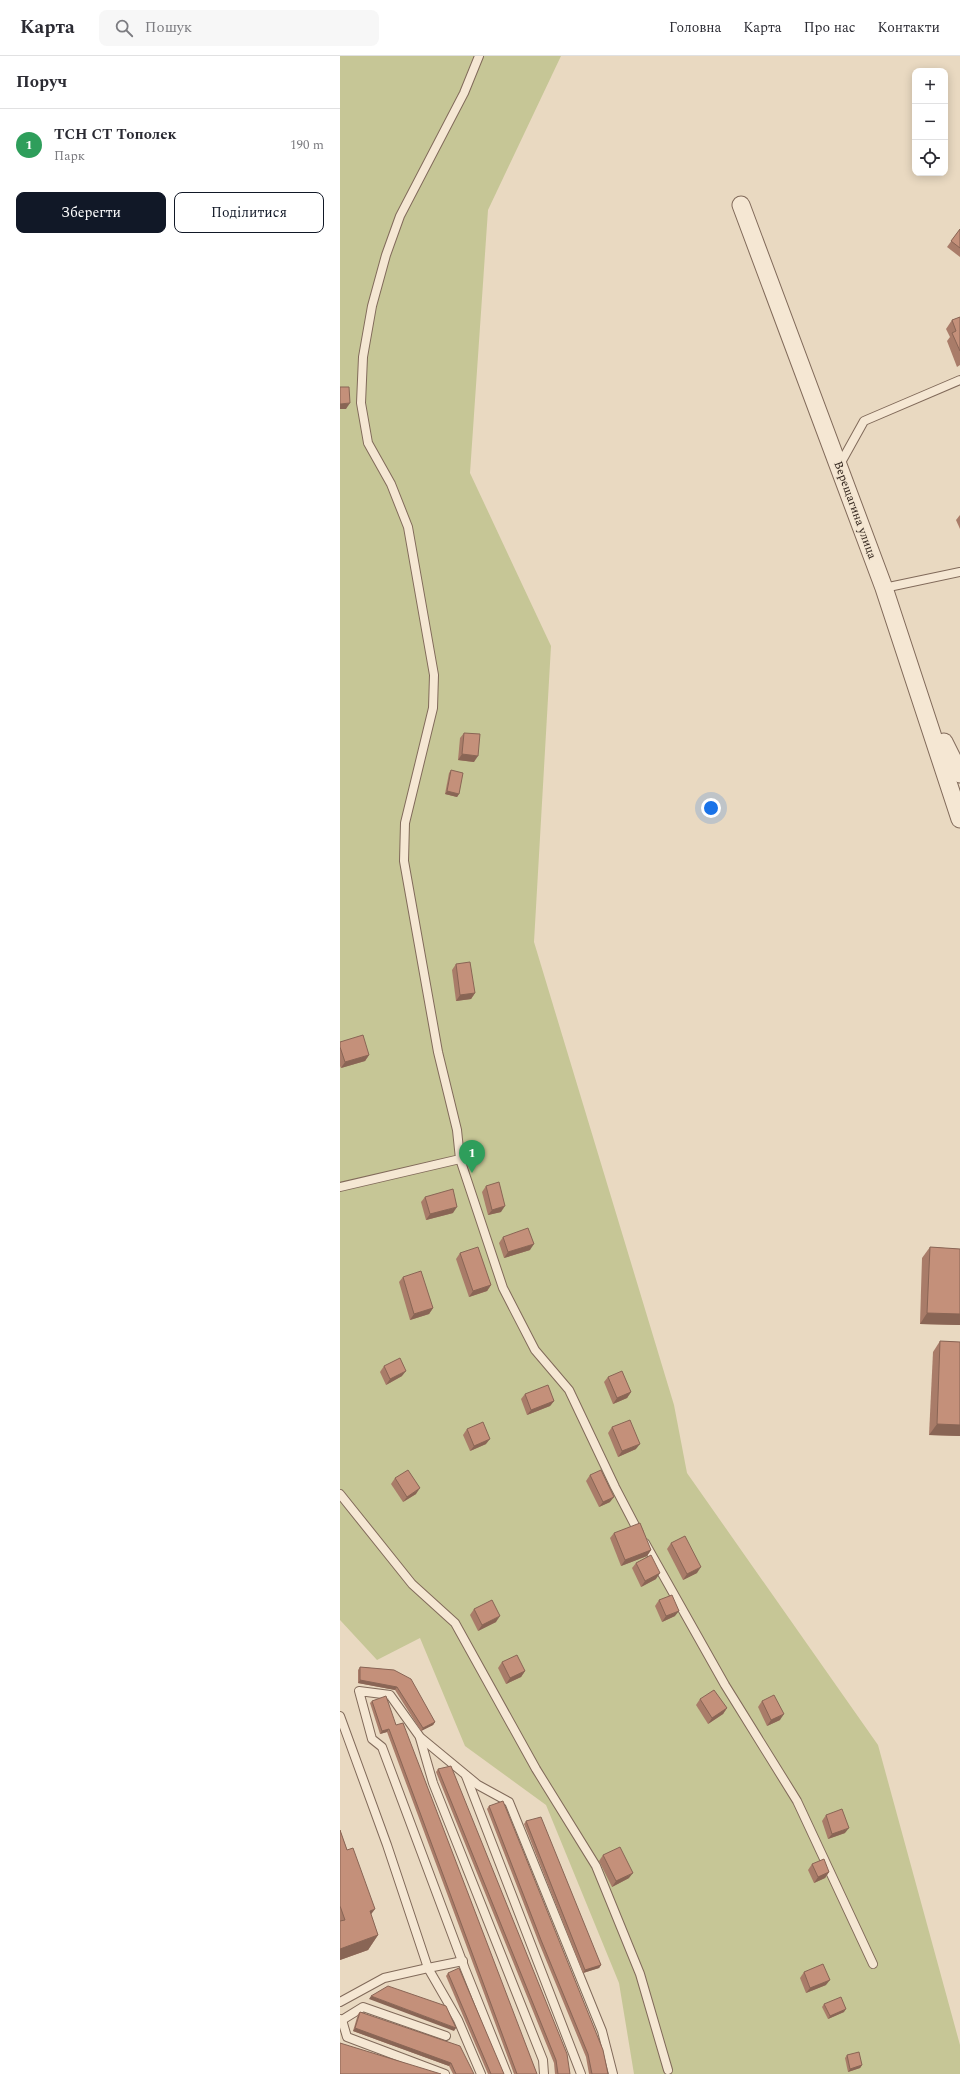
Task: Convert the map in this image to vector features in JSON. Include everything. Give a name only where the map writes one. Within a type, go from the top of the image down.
[{"type":"street","name":"Верещагина улица","points":[[741,205],[884,588],[960,819]]},
{"type":"street","points":[[919,696],[960,774]]},
{"type":"lane","points":[[479,56],[464,93],[400,216],[386,255],[372,306],[363,357],[361,404],[368,443],[391,484],[408,527],[434,675],[433,708],[405,823],[404,861],[438,1052],[458,1130],[460,1159],[502,1288],[535,1350],[569,1390],[615,1487],[662,1576],[725,1685],[797,1801],[873,1964]]},
{"type":"lane","points":[[839,467],[864,421],[960,380]]},
{"type":"lane","points":[[884,588],[960,572]]},
{"type":"lane","points":[[340,1187],[460,1159]]},
{"type":"lane","points":[[340,1494],[412,1584],[456,1623],[536,1769],[596,1866],[640,1974],[668,2070]]},
{"type":"lane","points":[[507,2074],[382,1747],[372,1739],[359,1691],[390,1696],[420,1737],[478,1785],[509,1802],[602,2031],[613,2074]]},
{"type":"lane","points":[[340,1716],[387,1845],[428,1968],[458,2020],[481,2074]]},
{"type":"lane","points":[[420,1737],[433,1783],[543,2060],[544,2074]]},
{"type":"lane","points":[[466,1776],[581,2074]]},
{"type":"lane","points":[[340,2002],[384,1978],[463,1961]]},
{"type":"lane","points":[[445,2074],[347,2037],[341,2019],[363,2007],[446,2036]]},
{"type":"green space","points":[[340,56],[561,56],[488,210],[470,473],[551,646],[534,942],[674,1405],[687,1473],[878,1745],[960,2045],[960,2074],[634,2074],[619,1983],[546,1805],[465,1746],[420,1638],[377,1660],[340,1620]]},
{"type":"building","points":[[960,229],[960,248],[951,241]]},
{"type":"building","points":[[960,317],[960,351],[952,333],[956,331],[952,320]]},
{"type":"building","points":[[340,387],[349,387],[350,403],[340,404]]},
{"type":"building","points":[[464,733],[480,734],[478,756],[462,754]]},
{"type":"building","points":[[451,770],[463,773],[459,794],[447,791]]},
{"type":"building","points":[[470,962],[475,993],[460,995],[456,964]]},
{"type":"building","points":[[363,1035],[369,1055],[345,1062],[340,1047],[340,1042]]},
{"type":"building","points":[[499,1182],[505,1206],[492,1210],[486,1186]]},
{"type":"building","points":[[453,1189],[457,1207],[430,1214],[425,1197]]},
{"type":"building","points":[[528,1228],[534,1244],[508,1252],[503,1237]]},
{"type":"building","points":[[478,1247],[491,1285],[473,1291],[460,1253]]},
{"type":"building","points":[[930,1247],[960,1249],[960,1314],[927,1313]]},
{"type":"building","points":[[421,1271],[433,1308],[414,1314],[403,1277]]},
{"type":"building","points":[[940,1341],[960,1342],[960,1425],[937,1424]]},
{"type":"building","points":[[400,1358],[406,1371],[390,1379],[384,1366]]},
{"type":"building","points":[[622,1371],[631,1392],[617,1398],[608,1377]]},
{"type":"building","points":[[548,1385],[554,1401],[531,1410],[525,1394]]},
{"type":"building","points":[[630,1420],[640,1444],[622,1451],[612,1427]]},
{"type":"building","points":[[483,1422],[490,1439],[474,1446],[467,1429]]},
{"type":"building","points":[[408,1470],[420,1488],[407,1497],[395,1478]]},
{"type":"building","points":[[601,1470],[614,1497],[603,1502],[590,1475]]},
{"type":"building","points":[[640,1523],[651,1550],[625,1560],[614,1533]]},
{"type":"building","points":[[685,1536],[701,1567],[687,1574],[671,1543]]},
{"type":"building","points":[[651,1555],[660,1573],[645,1581],[636,1563]]},
{"type":"building","points":[[672,1595],[679,1611],[666,1616],[659,1600]]},
{"type":"building","points":[[492,1600],[500,1616],[482,1625],[474,1609]]},
{"type":"building","points":[[517,1655],[525,1671],[510,1678],[502,1662]]},
{"type":"building","points":[[360,1667],[394,1670],[411,1679],[435,1722],[423,1728],[397,1687],[360,1680]]},
{"type":"building","points":[[714,1690],[727,1708],[712,1718],[700,1699]]},
{"type":"building","points":[[774,1695],[784,1714],[771,1720],[762,1701]]},
{"type":"building","points":[[386,1696],[396,1725],[403,1723],[537,2074],[517,2074],[389,1729],[382,1731],[372,1701]]},
{"type":"building","points":[[451,1766],[567,2054],[570,2074],[558,2074],[556,2060],[438,1769]]},
{"type":"building","points":[[503,1801],[603,2050],[608,2074],[592,2074],[588,2054],[541,1940],[489,1806]]},
{"type":"building","points":[[842,1809],[849,1828],[832,1834],[826,1815]]},
{"type":"building","points":[[541,1817],[601,1965],[585,1970],[526,1821]]},
{"type":"building","points":[[340,1830],[347,1850],[353,1848],[375,1909],[370,1911],[378,1935],[340,1949],[340,1921],[345,1920],[340,1906]]},
{"type":"building","points":[[620,1847],[633,1873],[616,1881],[603,1855]]},
{"type":"building","points":[[824,1859],[829,1872],[818,1877],[812,1864]]},
{"type":"building","points":[[823,1964],[830,1980],[810,1988],[804,1972]]},
{"type":"building","points":[[459,1968],[504,2074],[491,2074],[448,1973]]},
{"type":"building","points":[[388,1986],[446,2006],[456,2028],[371,1996]]},
{"type":"building","points":[[841,1997],[846,2009],[830,2016],[824,2004]]},
{"type":"building","points":[[360,2012],[460,2046],[474,2074],[456,2074],[451,2063],[355,2028]]},
{"type":"building","points":[[340,2043],[441,2074],[340,2074]]},
{"type":"building","points":[[859,2052],[862,2065],[850,2069],[847,2055]]},
{"type":"place","name":"ТСН СТ Тополек","points":[[472,1173]]}]
